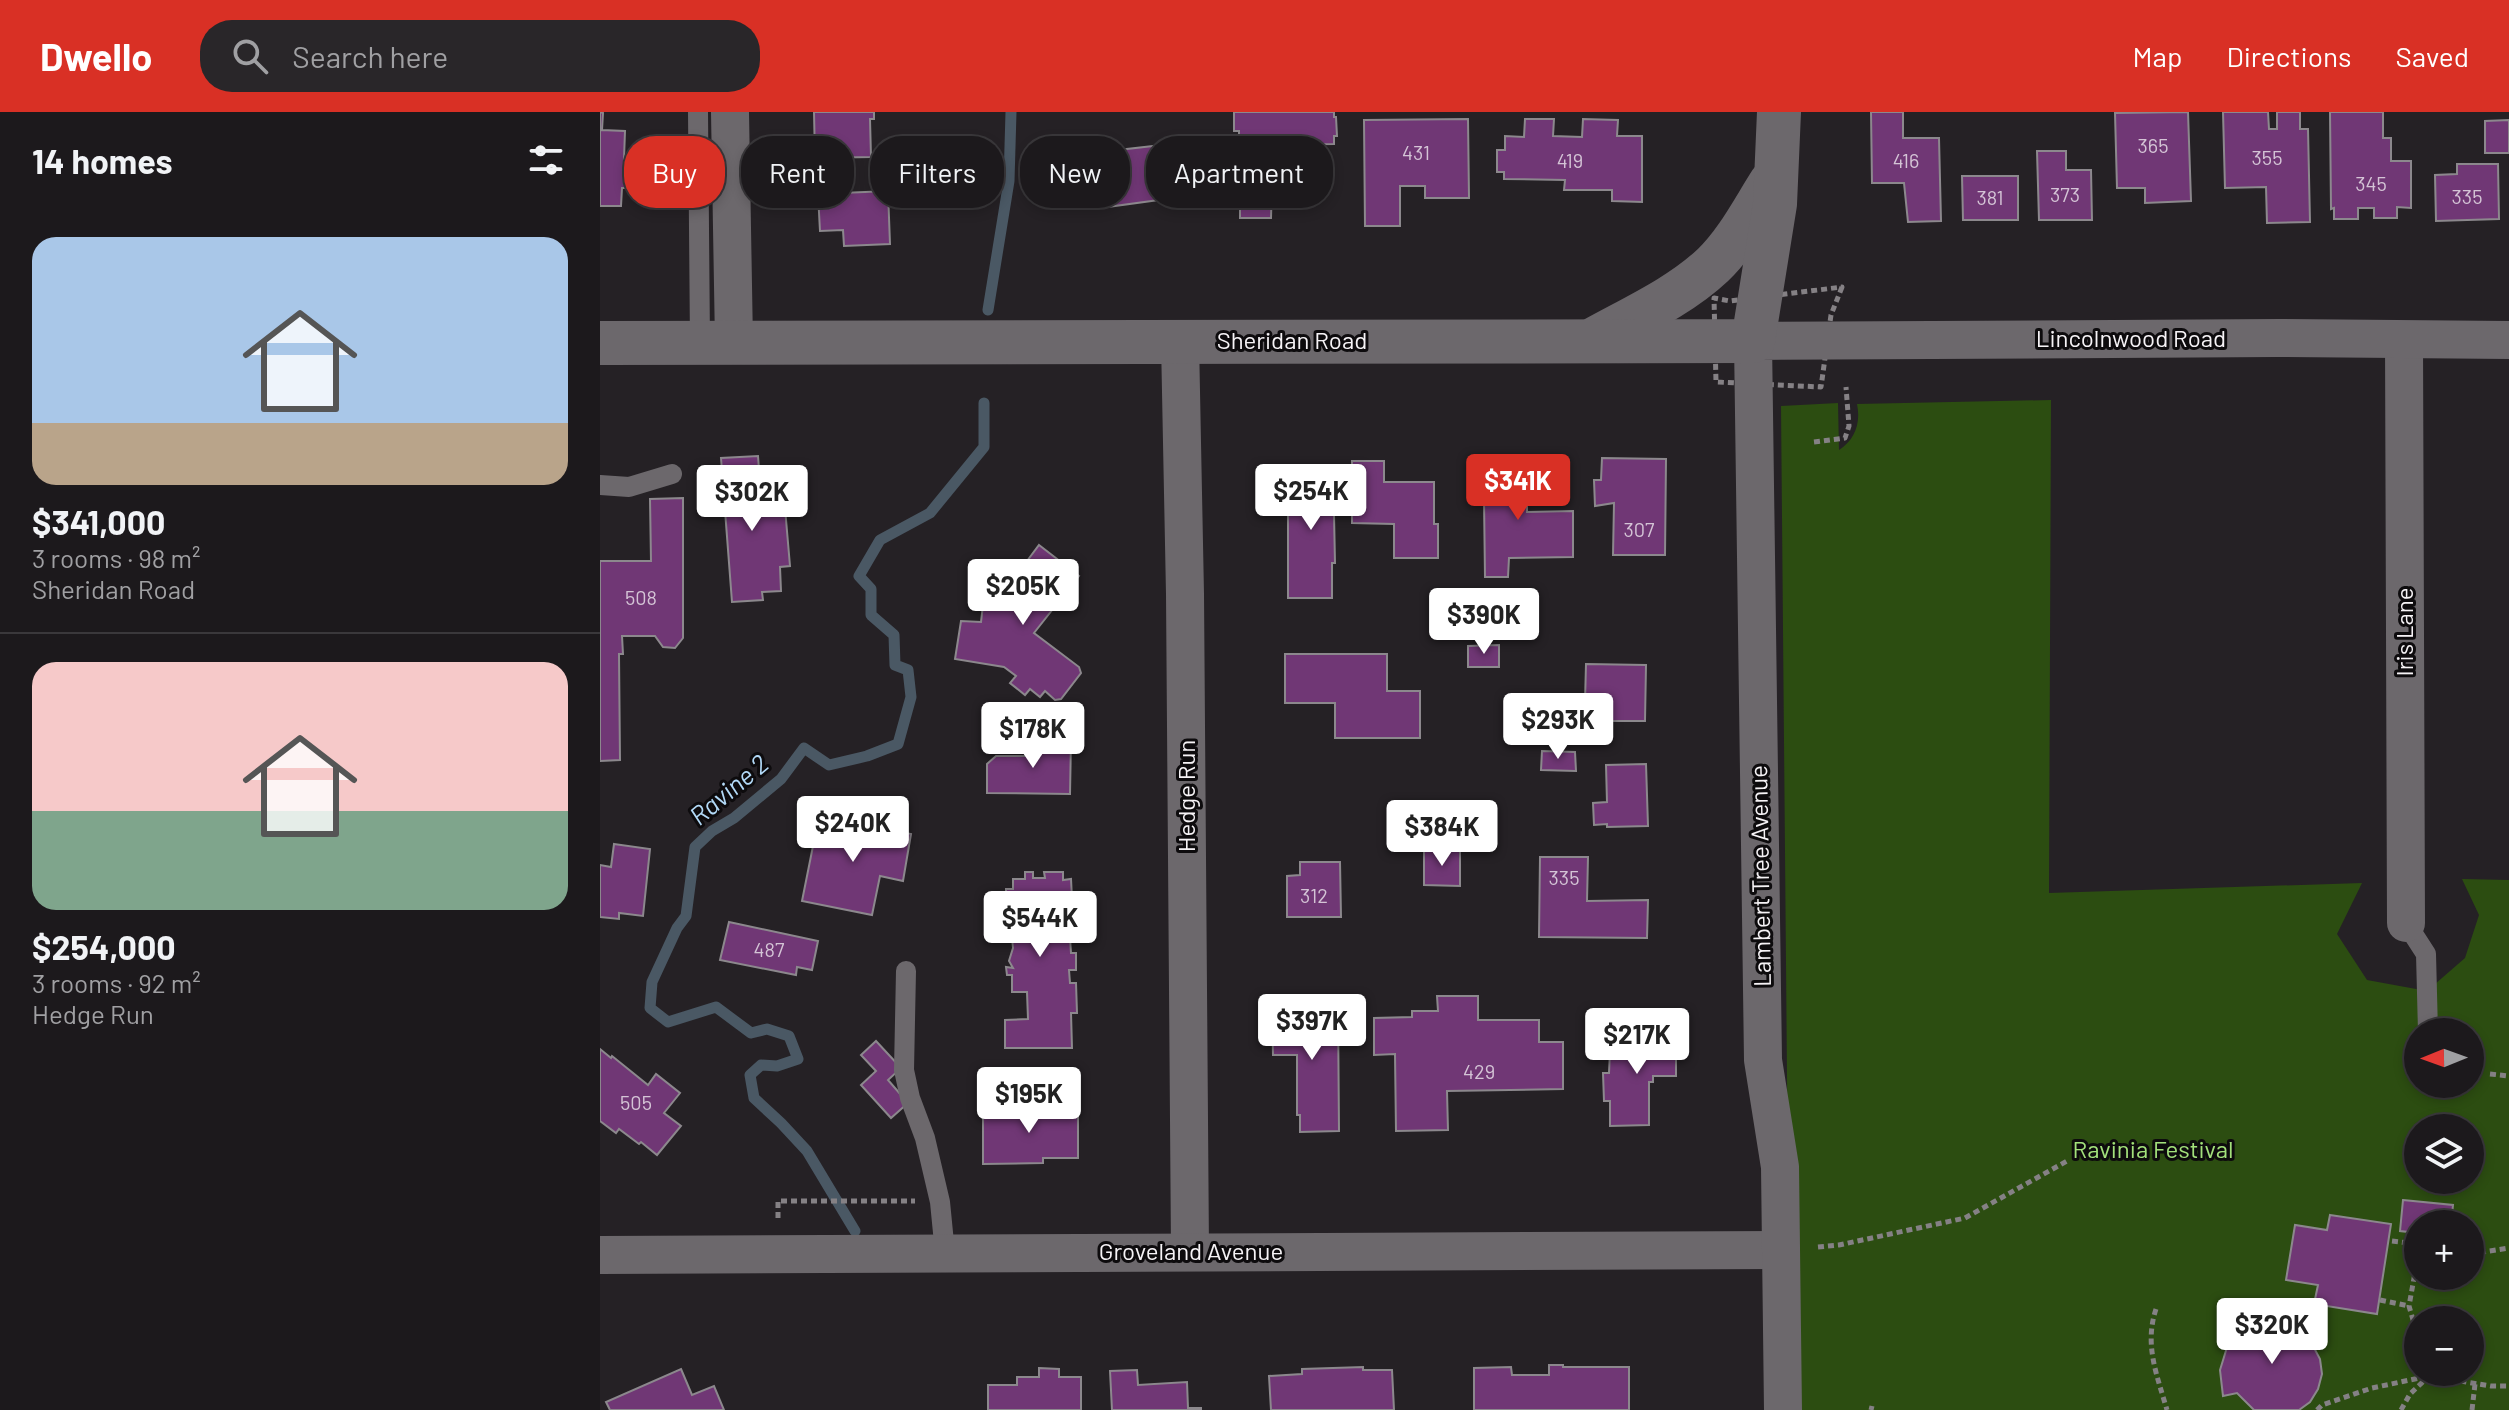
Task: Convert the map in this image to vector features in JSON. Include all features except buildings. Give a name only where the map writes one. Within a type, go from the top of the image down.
[{"type":"street","points":[[717,343],[730,112]]},
{"type":"street","points":[[1753,341],[1775,204],[1779,112]]},
{"type":"street","points":[[1591,341],[1685,288],[1715,263],[1741,230],[1776,173]]},
{"type":"street","name":"Lincolnwood Road","points":[[1753,341],[2509,340]]},
{"type":"street","name":"Hedge Run","points":[[1180,341],[1186,626],[1190,1251]]},
{"type":"street","name":"Sheridan Road","points":[[600,343],[1753,341]]},
{"type":"street","name":"Lambert Tree Avenue","points":[[1753,341],[1763,1060],[1780,1167],[1783,1410]]},
{"type":"street","name":"Iris Lane","points":[[2404,341],[2406,923]]},
{"type":"street","name":"Groveland Avenue","points":[[600,1255],[1781,1250]]},
{"type":"lane","points":[[698,112],[717,343]]},
{"type":"lane","points":[[600,485],[629,487],[672,474]]},
{"type":"lane","points":[[2406,923],[2426,954],[2428,1018]]},
{"type":"lane","points":[[906,971],[904,1070],[940,1202],[945,1253]]},
{"type":"path","points":[[1814,442],[1845,438],[1849,426],[1846,387]]},
{"type":"path","points":[[2490,1074],[2509,1076]]},
{"type":"path","points":[[1781,1250],[1839,1245],[1965,1218],[2067,1161]]},
{"type":"path","points":[[778,1201],[928,1201]]},
{"type":"path","points":[[2392,1241],[2404,1242]]},
{"type":"path","points":[[2484,1252],[2509,1248]]},
{"type":"path","points":[[2380,1300],[2409,1306],[2412,1290]]},
{"type":"path","points":[[2156,1309],[2150,1348],[2167,1410]]},
{"type":"path","points":[[2317,1410],[2322,1405],[2404,1380]]},
{"type":"path","points":[[2484,1385],[2509,1386]]},
{"type":"path","points":[[2401,1410],[2417,1386]]},
{"type":"path","points":[[2472,1410],[2475,1386]]},
{"type":"green space","name":"Ravinia Festival","points":[[2051,400],[2049,893],[2362,883],[2337,934],[2367,980],[2427,991],[2465,958],[2479,915],[2462,879],[2509,880],[2509,1410],[1790,1410],[1781,406],[1838,403],[1839,450],[1856,430],[1857,404]]},
{"type":"waterway","name":"Ravine 2","points":[[988,310],[1009,181],[1011,112]]},
{"type":"waterway","name":"Ravine 2","points":[[855,1231],[807,1151],[754,1098],[750,1075],[761,1065],[777,1066],[798,1059],[789,1036],[767,1029],[751,1033],[716,1007],[668,1022],[650,1008],[652,982],[677,928],[686,916],[695,847],[781,779],[804,748],[829,765],[867,756],[898,744],[911,697],[908,670],[895,665],[894,635],[871,615],[871,589],[859,576],[880,540],[930,513],[984,447],[984,403]]}]
